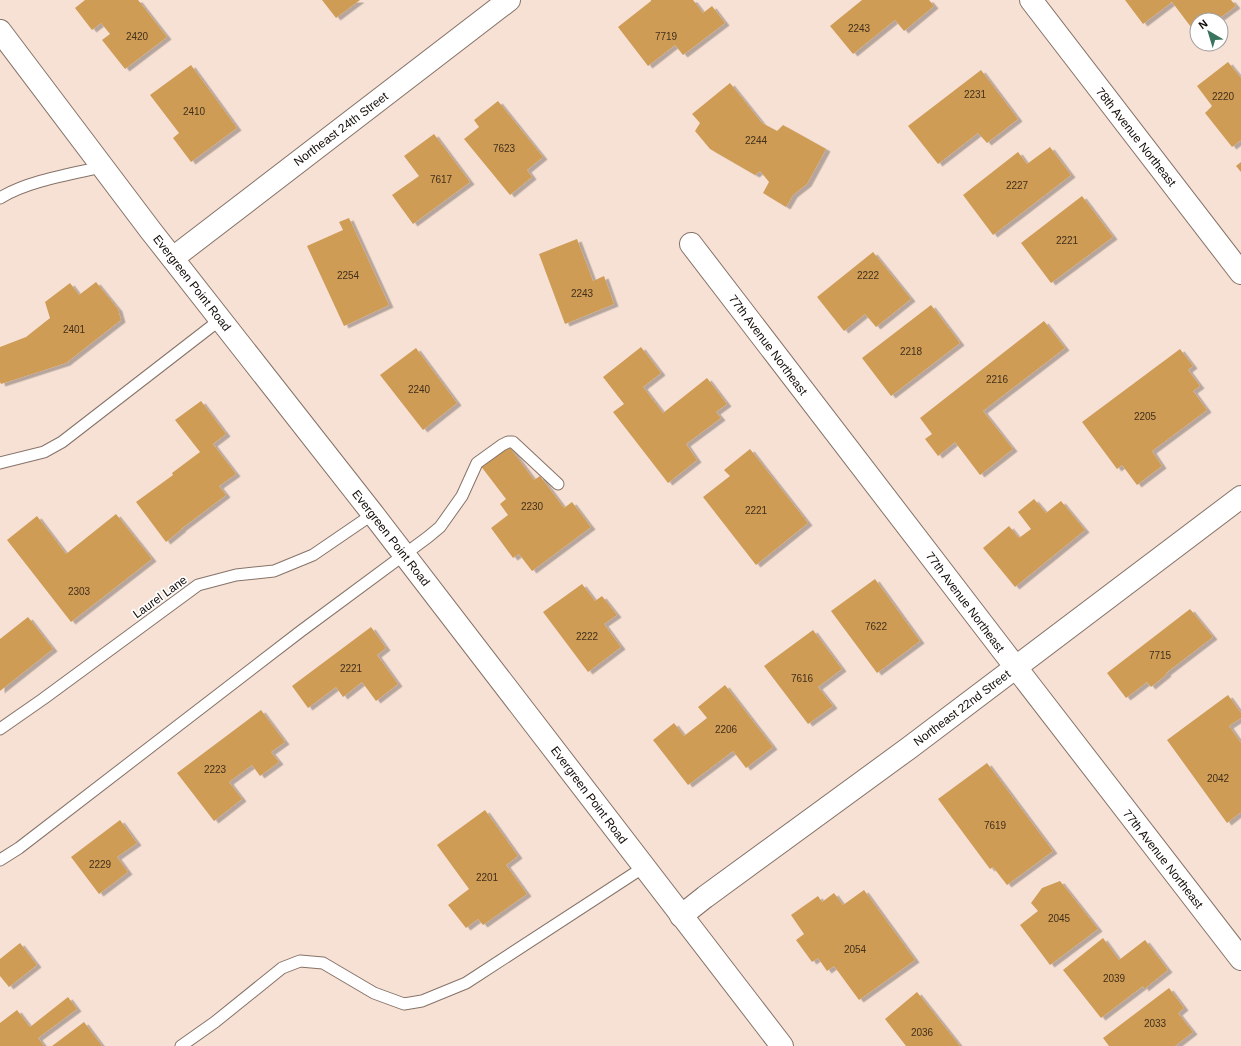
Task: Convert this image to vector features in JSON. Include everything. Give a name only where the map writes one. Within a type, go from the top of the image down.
[{"type":"street","name":"Northeast 24th Street","points":[[173,258],[509,0]]},
{"type":"street","name":"78th Avenue Northeast","points":[[1031,0],[1241,273]]},
{"type":"street","name":"Evergreen Point Road","points":[[0,31],[102,167],[373,514],[782,1046]]},
{"type":"street","name":"77th Avenue Northeast","points":[[691,244],[1241,959]]},
{"type":"street","name":"Northeast 22nd Street","points":[[681,916],[909,748],[1241,497]]},
{"type":"lane","points":[[0,198],[10,191],[51,178],[102,167]]},
{"type":"lane","points":[[0,463],[44,452],[62,442],[221,319]]},
{"type":"lane","points":[[0,860],[19,848],[158,739],[440,527],[462,496],[477,463],[487,455],[508,442],[513,442],[558,484]]},
{"type":"lane","name":"Laurel Lane","points":[[0,729],[198,585],[236,575],[274,572],[313,555],[373,514]]},
{"type":"lane","points":[[181,1046],[215,1022],[282,968],[300,961],[323,963],[374,993],[404,1004],[422,1001],[466,982],[644,867]]},
{"type":"building","points":[[85,0],[138,0],[167,37],[125,69],[102,40],[110,34],[101,23],[92,30],[75,8]]},
{"type":"building","points":[[322,0],[360,0],[336,18]]},
{"type":"building","points":[[651,0],[693,0],[703,13],[712,6],[725,23],[683,55],[675,45],[648,66],[618,27]]},
{"type":"building","points":[[862,0],[929,0],[934,6],[904,31],[895,20],[853,54],[830,26]]},
{"type":"building","points":[[1125,0],[1231,0],[1236,6],[1228,12],[1189,12],[1189,24],[1172,2],[1143,24]]},
{"type":"building","points":[[1228,62],[1241,78],[1241,140],[1232,147],[1205,113],[1212,106],[1197,86]]},
{"type":"building","points":[[191,65],[237,128],[191,162],[173,138],[179,133],[150,95]]},
{"type":"building","points":[[981,70],[1018,119],[987,143],[978,133],[938,164],[908,126]]},
{"type":"building","points":[[730,83],[762,123],[777,131],[783,125],[826,149],[807,184],[793,195],[786,207],[763,193],[769,182],[760,171],[755,175],[710,149],[695,131],[700,123],[692,114]]},
{"type":"building","points":[[498,101],[543,157],[527,170],[532,177],[510,195],[464,139],[479,127],[474,120]]},
{"type":"building","points":[[434,134],[470,182],[413,224],[392,195],[419,176],[404,156]]},
{"type":"building","points":[[1050,147],[1071,175],[993,235],[963,195],[1018,152],[1027,164]]},
{"type":"building","points":[[1241,162],[1241,172],[1236,166]]},
{"type":"building","points":[[1082,196],[1113,237],[1051,283],[1021,243]]},
{"type":"building","points":[[349,218],[389,305],[344,326],[307,246],[343,230],[339,222]]},
{"type":"building","points":[[577,239],[593,281],[604,276],[614,304],[565,324],[539,254]]},
{"type":"building","points":[[873,252],[911,299],[876,327],[865,314],[844,331],[817,297]]},
{"type":"building","points":[[96,282],[118,309],[121,320],[66,363],[1,384],[0,347],[26,337],[50,318],[45,302],[70,283],[79,295]]},
{"type":"building","points":[[931,305],[960,343],[891,396],[862,358]]},
{"type":"building","points":[[1044,321],[1065,348],[983,411],[1013,449],[980,475],[955,442],[938,456],[925,439],[932,434],[920,418]]},
{"type":"building","points":[[641,347],[661,373],[643,387],[663,413],[707,378],[727,404],[716,412],[721,418],[686,444],[697,460],[668,483],[613,412],[624,404],[603,377]]},
{"type":"building","points":[[416,348],[457,403],[423,430],[380,375]]},
{"type":"building","points":[[1180,349],[1193,366],[1188,370],[1200,386],[1193,391],[1207,410],[1152,451],[1162,466],[1137,485],[1122,465],[1117,469],[1082,422]]},
{"type":"building","points":[[201,401],[226,434],[213,444],[236,474],[219,486],[226,495],[166,542],[136,502],[173,475],[172,473],[200,452],[175,420]]},
{"type":"building","points":[[508,445],[534,480],[540,476],[564,508],[572,502],[591,527],[532,571],[519,554],[513,558],[491,528],[508,515],[500,504],[506,499],[480,465]]},
{"type":"building","points":[[750,449],[808,523],[756,565],[703,497],[730,476],[724,470]]},
{"type":"building","points":[[1034,499],[1046,513],[1061,501],[1085,530],[1015,587],[983,548],[1009,526],[1019,538],[1031,529],[1018,512]]},
{"type":"building","points":[[116,514],[152,559],[71,622],[7,540],[37,516],[66,554]]},
{"type":"building","points":[[875,579],[920,641],[877,673],[831,611]]},
{"type":"building","points":[[582,584],[595,601],[602,596],[617,615],[604,624],[621,647],[588,672],[543,612]]},
{"type":"building","points":[[1190,609],[1213,637],[1166,673],[1167,674],[1151,687],[1147,682],[1126,698],[1107,673]]},
{"type":"building","points":[[28,617],[53,649],[0,691],[0,639]]},
{"type":"building","points":[[371,627],[386,648],[377,655],[398,684],[376,701],[362,682],[343,697],[336,687],[308,708],[292,686]]},
{"type":"building","points":[[813,630],[842,669],[818,687],[833,706],[808,724],[764,666]]},
{"type":"building","points":[[725,685],[773,747],[746,768],[733,751],[688,785],[653,740],[674,723],[684,736],[707,718],[698,707]]},
{"type":"building","points":[[1228,695],[1241,713],[1241,718],[1229,726],[1241,743],[1241,812],[1227,823],[1167,740]]},
{"type":"building","points":[[261,710],[285,742],[271,752],[279,762],[260,776],[252,765],[229,782],[242,799],[214,821],[177,773]]},
{"type":"building","points":[[987,763],[1053,851],[1007,885],[993,867],[990,869],[938,799]]},
{"type":"building","points":[[485,810],[518,856],[506,865],[527,894],[483,925],[478,919],[466,928],[448,905],[469,889],[437,845]]},
{"type":"building","points":[[120,820],[137,843],[117,857],[128,872],[99,894],[71,857]]},
{"type":"building","points":[[1060,881],[1098,929],[1050,965],[1020,925],[1038,911],[1031,903],[1042,888]]},
{"type":"building","points":[[864,890],[915,960],[859,1000],[834,966],[827,971],[818,958],[812,962],[796,940],[804,934],[791,915],[818,896],[822,902],[834,893],[843,905]]},
{"type":"building","points":[[1103,938],[1119,960],[1145,940],[1168,970],[1144,989],[1143,986],[1101,1018],[1063,970]]},
{"type":"building","points":[[20,943],[37,965],[9,987],[0,976],[0,959]]},
{"type":"building","points":[[1169,988],[1184,1008],[1178,1013],[1193,1032],[1175,1046],[1109,1046],[1103,1038]]},
{"type":"building","points":[[917,992],[960,1046],[906,1046],[885,1019]]},
{"type":"building","points":[[68,997],[77,1009],[38,1038],[44,1046],[0,1046],[0,1023],[17,1010],[30,1027]]},
{"type":"building","points":[[84,1022],[102,1046],[52,1046]]}]
